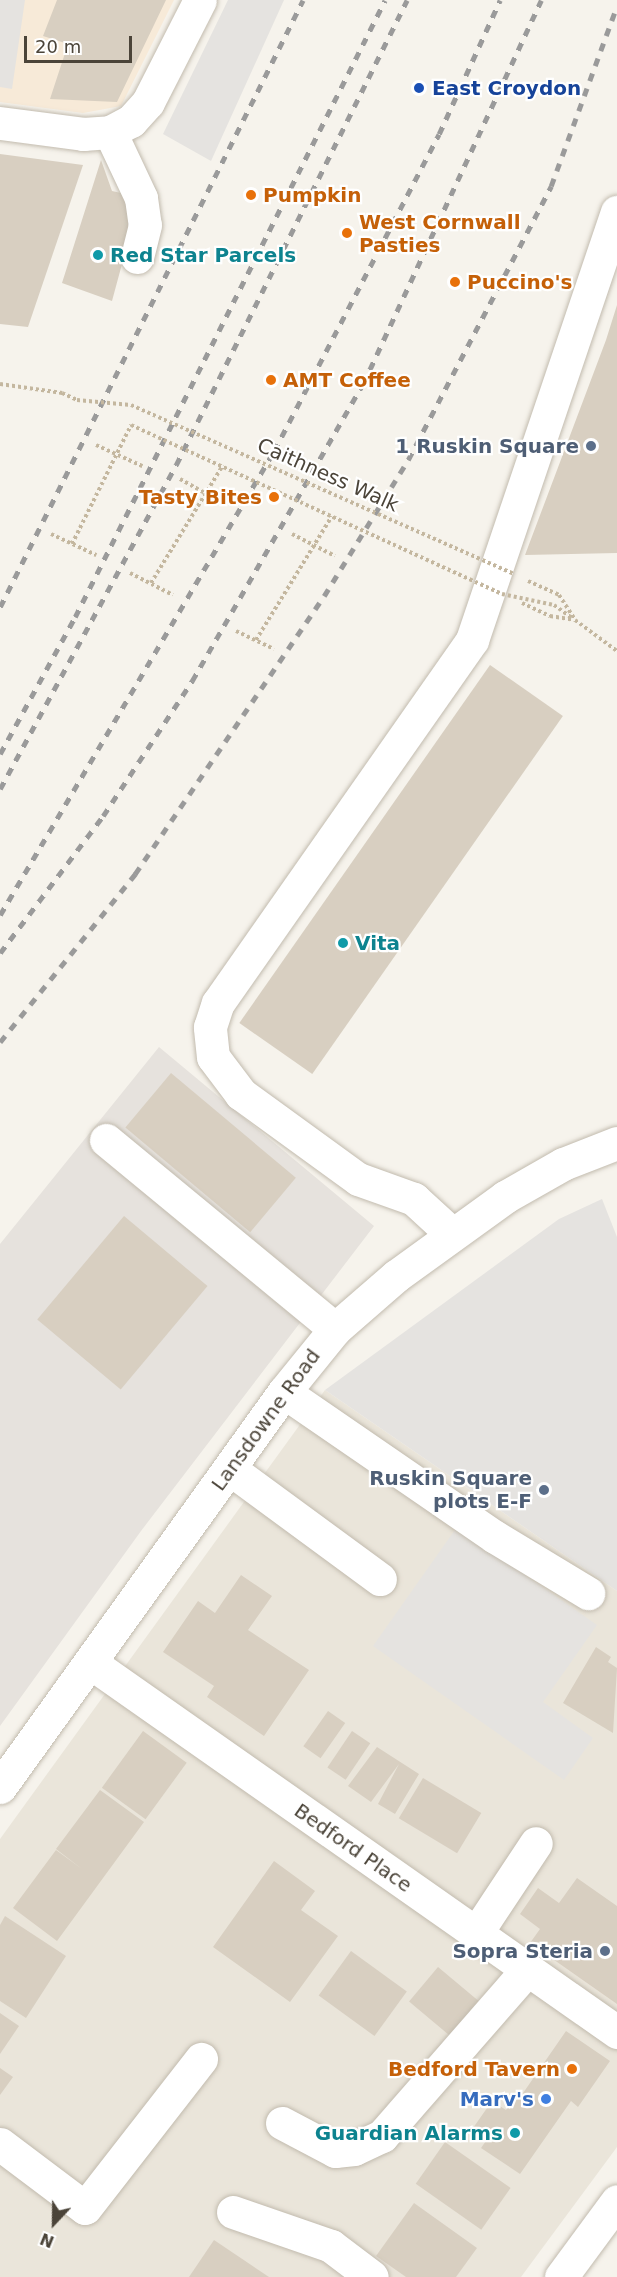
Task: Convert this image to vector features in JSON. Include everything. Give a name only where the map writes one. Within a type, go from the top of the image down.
[{"type":"street","points":[[0,123],[110,132],[131,121],[148,102],[200,0]]},
{"type":"street","points":[[110,132],[141,198],[146,225],[137,257]]},
{"type":"street","points":[[452,1234],[414,1199],[358,1179],[241,1094],[213,1057],[210,1028],[218,1003],[472,640],[617,212]]},
{"type":"street","points":[[106,1140],[335,1329]]},
{"type":"street","name":"Lansdowne Road","points":[[0,1788],[284,1392],[335,1329],[452,1234],[529,1182],[617,1143]]},
{"type":"street","points":[[284,1392],[495,1537],[588,1593]]},
{"type":"street","points":[[230,1469],[380,1579]]},
{"type":"street","name":"Bedford Place","points":[[91,1663],[526,1971],[617,2032]]},
{"type":"street","points":[[475,1935],[537,1843]]},
{"type":"street","points":[[282,2123],[335,2151],[354,2149],[382,2136],[526,1971]]},
{"type":"street","points":[[0,2144],[85,2208],[201,2059]]},
{"type":"street","points":[[561,2277],[617,2201]]},
{"type":"street","points":[[233,2212],[331,2246],[372,2277]]},
{"type":"path","name":"Caithness Walk","points":[[0,384],[62,393],[77,400],[131,405],[559,595],[575,620],[617,651]]},
{"type":"path","points":[[117,454],[131,425]]},
{"type":"path","points":[[131,425],[550,616],[575,620]]},
{"type":"path","points":[[72,544],[131,425]]},
{"type":"path","points":[[96,445],[142,466]]},
{"type":"path","points":[[206,493],[223,465]]},
{"type":"path","points":[[151,584],[223,465]]},
{"type":"path","points":[[180,479],[226,505]]},
{"type":"path","points":[[314,546],[332,516]]},
{"type":"path","points":[[256,640],[332,516]]},
{"type":"path","points":[[51,534],[96,555]]},
{"type":"path","points":[[292,534],[335,556]]},
{"type":"path","points":[[130,573],[173,595]]},
{"type":"path","points":[[502,594],[554,605],[575,620]]},
{"type":"path","points":[[236,631],[274,649]]},
{"type":"shaded area","points":[[0,0],[174,0],[121,106],[83,113],[0,102]]},
{"type":"shaded area","points":[[0,0],[25,0],[12,89],[0,87]]},
{"type":"shaded area","points":[[228,0],[284,0],[211,161],[163,134]]},
{"type":"shaded area","points":[[159,1047],[374,1226],[141,1531],[0,1726],[0,1244]]},
{"type":"shaded area","name":"Ruskin Square plots E-F","points":[[602,1199],[617,1237],[617,1591],[325,1390],[559,1219]]},
{"type":"shaded area","points":[[325,1390],[617,1591],[617,2147],[521,2277],[0,2277],[0,1839]]},
{"type":"shaded area","points":[[457,1527],[597,1625],[543,1702],[593,1738],[564,1780],[373,1646]]},
{"type":"building","points":[[57,0],[166,0],[117,102],[50,99],[68,44],[43,36]]},
{"type":"building","points":[[0,154],[83,165],[28,327],[0,324]]},
{"type":"building","name":"Red Star Parcels","points":[[101,160],[112,191],[121,193],[128,206],[132,227],[112,301],[62,283]]},
{"type":"building","name":"1 Ruskin Square","points":[[617,305],[617,553],[525,555],[606,340]]},
{"type":"building","name":"Vita","points":[[490,665],[563,716],[312,1074],[239,1023]]},
{"type":"building","points":[[171,1073],[296,1178],[250,1232],[125,1127]]},
{"type":"building","points":[[124,1216],[207,1286],[121,1389],[37,1319]]},
{"type":"building","points":[[241,1575],[272,1596],[248,1630],[309,1670],[264,1736],[207,1697],[214,1686],[163,1652],[198,1601],[215,1613]]},
{"type":"building","points":[[596,1647],[611,1657],[608,1662],[617,1668],[613,1733],[563,1703]]},
{"type":"building","points":[[328,1711],[345,1723],[321,1758],[303,1746]]},
{"type":"building","points":[[143,1731],[187,1763],[146,1819],[102,1788]]},
{"type":"building","points":[[352,1731],[370,1743],[346,1780],[327,1767]]},
{"type":"building","points":[[377,1747],[419,1774],[395,1814],[378,1804],[399,1764],[371,1802],[348,1786]]},
{"type":"building","points":[[423,1778],[481,1813],[457,1853],[399,1818]]},
{"type":"building","points":[[100,1790],[144,1822],[57,1941],[13,1908],[56,1850],[82,1869],[56,1849]]},
{"type":"building","points":[[274,1861],[315,1891],[301,1910],[338,1936],[290,2002],[213,1947]]},
{"type":"building","points":[[577,1878],[617,1906],[617,2004],[530,1943],[540,1929],[520,1914],[538,1888],[559,1903]]},
{"type":"building","points":[[5,1916],[66,1956],[26,2018],[0,2001],[0,1925]]},
{"type":"building","points":[[351,1951],[407,1992],[374,2036],[319,1995]]},
{"type":"building","points":[[438,1967],[480,2002],[451,2037],[409,2001]]},
{"type":"building","points":[[0,2013],[19,2026],[0,2054]]},
{"type":"building","points":[[566,2031],[610,2061],[578,2107],[571,2101],[520,2174],[481,2148],[488,2138],[473,2128],[492,2101],[506,2110],[518,2094],[521,2096]]},
{"type":"building","points":[[0,2068],[13,2077],[0,2095]]},
{"type":"building","points":[[445,2142],[511,2188],[481,2230],[416,2184]]},
{"type":"building","points":[[414,2203],[477,2248],[456,2277],[406,2277],[376,2256]]},
{"type":"building","points":[[214,2240],[269,2277],[189,2277]]},
{"type":"railway","points":[[0,607],[303,0]]},
{"type":"railway","points":[[0,754],[75,617],[385,0]]},
{"type":"railway","points":[[0,789],[176,465],[407,0]]},
{"type":"railway","points":[[0,915],[274,451],[439,134],[500,0]]},
{"type":"railway","points":[[0,953],[103,816],[192,681],[363,384],[541,0]]},
{"type":"railway","points":[[0,1042],[135,874],[324,596],[408,460],[551,186],[617,6]]},
{"type":"place","name":"East Croydon","points":[[419,88]]},
{"type":"place","name":"Pumpkin","points":[[251,195]]},
{"type":"place","name":"West Cornwall Pasties","points":[[347,233]]},
{"type":"place","name":"Red Star Parcels","points":[[98,255]]},
{"type":"place","name":"Puccino's","points":[[455,282]]},
{"type":"place","name":"AMT Coffee","points":[[271,380]]},
{"type":"place","name":"1 Ruskin Square","points":[[591,446]]},
{"type":"place","name":"Tasty Bites","points":[[274,497]]},
{"type":"place","name":"Vita","points":[[343,943]]},
{"type":"place","name":"Ruskin Square plots E-F","points":[[544,1490]]},
{"type":"place","name":"Sopra Steria","points":[[605,1951]]},
{"type":"place","name":"Bedford Tavern","points":[[572,2069]]},
{"type":"place","name":"Marv's","points":[[546,2099]]},
{"type":"place","name":"Guardian Alarms","points":[[515,2133]]}]
